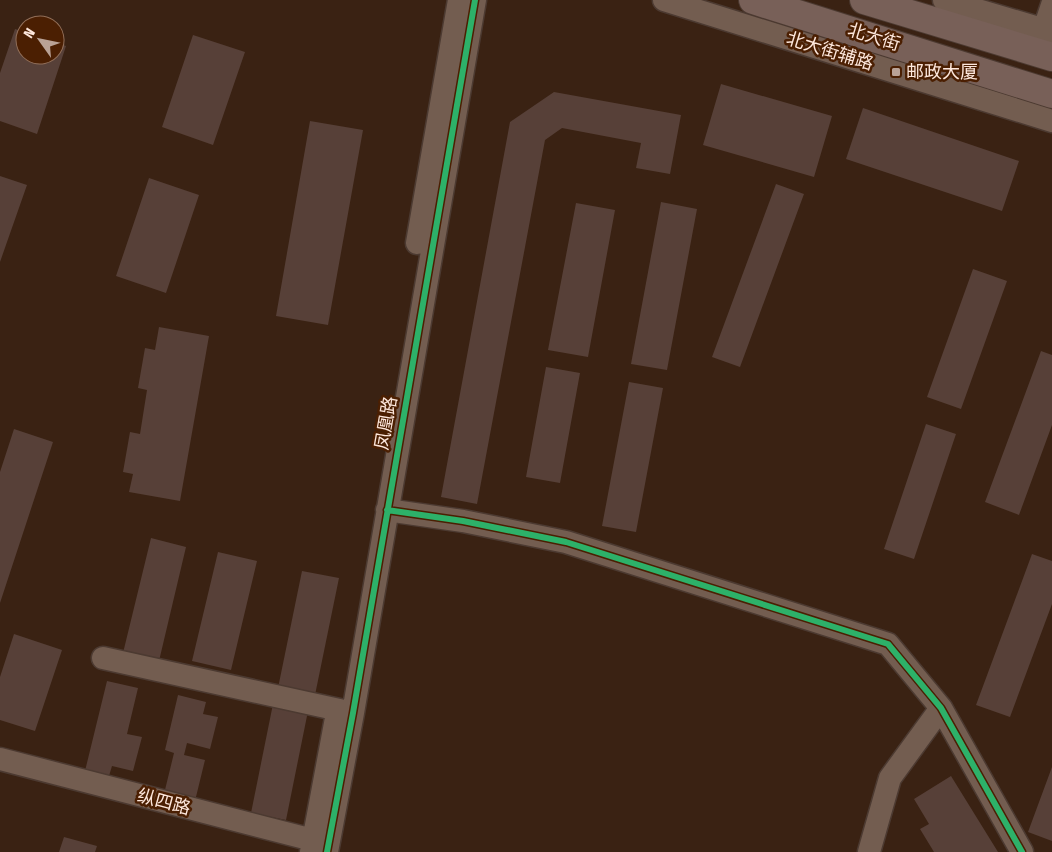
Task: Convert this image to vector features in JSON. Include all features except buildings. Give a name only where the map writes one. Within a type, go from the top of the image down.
[{"type":"main road","name":"北大街","points":[[753,0],[1052,94]]},
{"type":"main road","name":"北大街","points":[[864,0],[1046,42]]},
{"type":"street","name":"凤凰路","points":[[345,712],[459,0]]},
{"type":"street","name":"凤凰路","points":[[319,848],[387,510],[475,0]]},
{"type":"street","name":"北大街辅路","points":[[664,0],[1052,121]]},
{"type":"street","points":[[944,0],[1046,42],[1052,5]]},
{"type":"street","points":[[387,510],[463,521],[566,542],[888,644],[941,708],[1022,852]]},
{"type":"street","points":[[103,658],[345,712]]},
{"type":"street","points":[[869,852],[890,778],[941,708]]},
{"type":"street","name":"纵四路","points":[[0,759],[319,848]]},
{"type":"street","name":"纵四路","points":[[0,770],[155,811],[319,848]]},
{"type":"cycle path","points":[[327,852],[353,713],[475,0]]},
{"type":"cycle path","points":[[387,510],[463,521],[566,542],[888,644],[941,708],[1022,852]]},
{"type":"place","name":"邮政大厦","points":[[896,72]]}]
